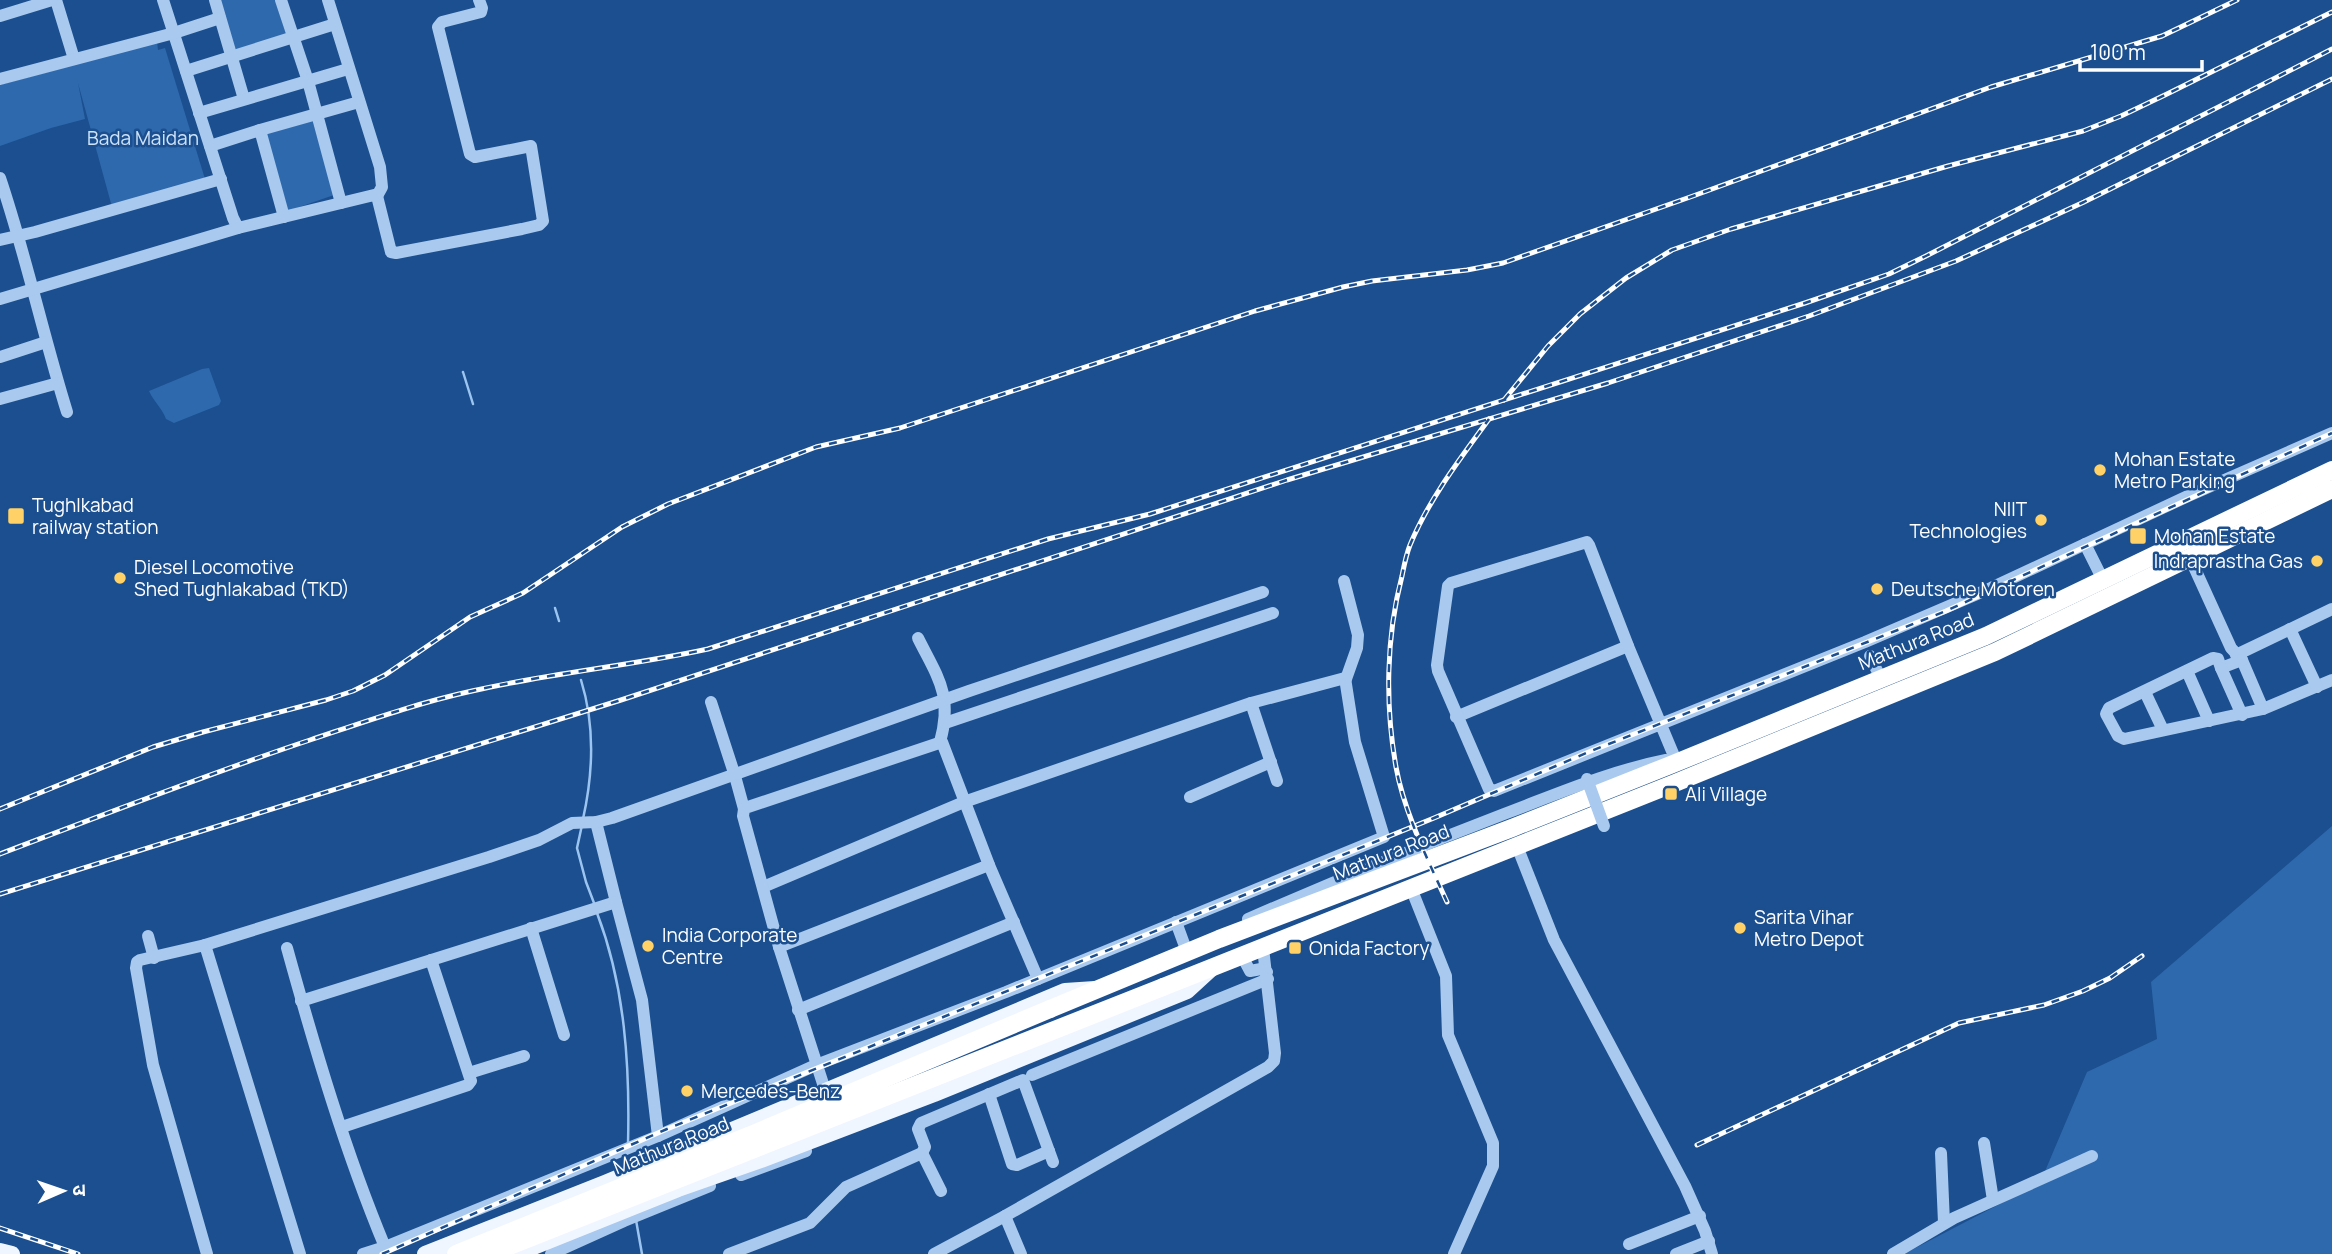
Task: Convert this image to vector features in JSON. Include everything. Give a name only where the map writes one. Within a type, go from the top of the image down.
[{"type":"highway","name":"Mathura Road","points":[[457,1250],[758,1132],[1219,939],[1512,828],[1986,636],[2332,470]]},
{"type":"highway","name":"Mathura Road","points":[[489,1254],[1263,948],[1995,652],[2332,489]]},
{"type":"main road","name":"Mathura Road","points":[[516,1254],[538,1250],[575,1230],[633,1212],[1187,991],[1214,967]]},
{"type":"main road","name":"Mathura Road","points":[[425,1254],[457,1250],[565,1198],[1065,991],[1096,989]]},
{"type":"main road","points":[[565,1198],[575,1230]]},
{"type":"main road","points":[[0,1251],[12,1254]]},
{"type":"street","points":[[0,16],[54,0],[74,59]]},
{"type":"street","points":[[163,0],[238,228]]},
{"type":"street","points":[[215,0],[244,99]]},
{"type":"street","points":[[281,0],[308,81],[341,203]]},
{"type":"street","points":[[328,0],[382,174],[382,187],[377,196],[393,253],[522,229],[539,225],[543,221],[531,146],[475,157],[470,154],[438,27],[442,22],[481,12],[479,0]]},
{"type":"street","points":[[0,79],[174,33],[220,18]]},
{"type":"street","points":[[186,71],[335,24]]},
{"type":"street","points":[[200,113],[348,69]]},
{"type":"street","points":[[210,146],[359,102]]},
{"type":"street","points":[[260,130],[284,217]]},
{"type":"street","points":[[0,178],[5,207],[19,235],[67,412]]},
{"type":"street","points":[[0,240],[220,179]]},
{"type":"street","points":[[0,299],[238,228],[371,195],[377,196]]},
{"type":"street","points":[[0,357],[47,342]]},
{"type":"street","points":[[0,399],[58,383]]},
{"type":"street","points":[[1676,761],[1662,724],[1628,646],[1587,542],[1451,583],[1447,590],[1437,665],[1439,678],[1489,789],[1493,791],[1662,724],[1865,642],[1991,588],[2188,496],[2332,433]]},
{"type":"street","points":[[2085,544],[2103,580]]},
{"type":"street","points":[[2190,558],[2231,648],[2239,657],[2263,709]]},
{"type":"street","points":[[363,1254],[658,1136],[816,1065],[1038,979],[1384,836],[1355,742],[1346,679],[1357,648],[1358,635],[1344,581]]},
{"type":"street","points":[[207,1254],[153,1065],[136,968],[140,960],[205,945],[531,844],[568,825],[612,818],[946,699],[1263,592]]},
{"type":"street","points":[[2221,668],[2332,609]]},
{"type":"street","points":[[945,723],[1273,613]]},
{"type":"street","points":[[2290,629],[2317,687]]},
{"type":"street","points":[[918,638],[942,684],[946,699],[945,723],[940,741]]},
{"type":"street","points":[[1456,718],[1628,646]]},
{"type":"street","points":[[1870,656],[1881,679]]},
{"type":"street","points":[[2242,715],[2215,657],[2109,708],[2106,714],[2118,736],[2124,739],[2242,715],[2332,680]]},
{"type":"street","points":[[2187,671],[2209,721]]},
{"type":"street","points":[[763,887],[964,802],[1251,703],[1341,677],[1346,679]]},
{"type":"street","points":[[2145,692],[2163,730]]},
{"type":"street","points":[[710,702],[735,776],[744,809],[743,816],[779,947],[825,1090]]},
{"type":"street","points":[[1251,703],[1277,781]]},
{"type":"street","points":[[940,741],[1038,979]]},
{"type":"street","points":[[744,809],[940,741]]},
{"type":"street","points":[[1190,797],[1271,762]]},
{"type":"street","points":[[1587,779],[1604,826]]},
{"type":"street","points":[[587,822],[642,1000],[658,1136]]},
{"type":"street","points":[[1517,846],[1554,940],[1700,1216],[1710,1247],[1676,1254]]},
{"type":"street","points":[[779,947],[989,864]]},
{"type":"street","points":[[1411,888],[1446,975],[1448,1035],[1493,1143],[1493,1166],[1454,1254]]},
{"type":"street","points":[[301,1001],[612,903]]},
{"type":"street","points":[[799,1010],[1014,922]]},
{"type":"street","points":[[1176,922],[1187,952]]},
{"type":"street","points":[[531,928],[564,1035]]},
{"type":"street","points":[[148,936],[154,958]]},
{"type":"street","points":[[205,945],[300,1254]]},
{"type":"street","points":[[287,948],[301,1001],[342,1127],[385,1247]]},
{"type":"street","points":[[934,1254],[1268,1067],[1274,1061],[1275,1053],[1263,948]]},
{"type":"street","points":[[1242,956],[1250,971],[1261,969],[1267,976]]},
{"type":"street","points":[[342,1127],[468,1085],[471,1081],[431,960]]},
{"type":"street","points":[[1032,1075],[1267,976]]},
{"type":"street","points":[[470,1073],[524,1056]]},
{"type":"street","points":[[729,1254],[810,1223],[846,1187],[922,1153],[925,1147],[918,1129],[920,1123],[989,1094],[1023,1080],[1051,1156],[1012,1164],[989,1094]]},
{"type":"street","points":[[1984,1143],[1993,1200]]},
{"type":"street","points":[[922,1153],[941,1191]]},
{"type":"street","points":[[1941,1153],[1944,1223]]},
{"type":"street","points":[[1893,1254],[1944,1223],[2092,1156]]},
{"type":"street","points":[[551,1254],[633,1212]]},
{"type":"street","points":[[1005,1216],[1021,1254]]},
{"type":"street","points":[[1629,1244],[1700,1216]]},
{"type":"street","points":[[451,1221],[457,1250]]},
{"type":"green space","points":[[212,0],[277,0],[290,43],[230,60]]},
{"type":"green space","name":"Bada Maidan","points":[[157,42],[158,50],[165,48],[205,179],[112,207],[78,83],[85,119],[0,146],[0,85]]},
{"type":"green space","points":[[312,119],[334,195],[282,213],[259,135]]},
{"type":"green space","points":[[209,368],[221,401],[219,405],[174,423],[166,419],[149,391]]},
{"type":"green space","points":[[2332,826],[2332,1254],[1904,1254],[2040,1183],[2087,1072],[2157,1039],[2151,982]]},
{"type":"waterway","points":[[463,372],[473,404]]},
{"type":"waterway","points":[[555,608],[559,621]]},
{"type":"waterway","points":[[581,680],[589,714],[591,750],[583,819]]},
{"type":"waterway","points":[[582,825],[577,848],[594,903]]},
{"type":"waterway","points":[[597,913],[614,969],[624,1027],[628,1144]]},
{"type":"waterway","points":[[636,1220],[642,1254]]},
{"type":"railway","points":[[0,809],[153,747],[353,691],[385,675],[470,617],[523,593],[622,527],[668,504],[816,447],[900,428],[1255,311],[1343,287],[1503,263],[1991,87],[2162,36],[2237,0]]},
{"type":"railway","points":[[1504,400],[1548,346],[1580,314],[1626,278],[1672,250],[1731,229],[1948,166],[2083,131],[2121,116],[2332,12]]},
{"type":"railway","points":[[0,854],[232,767],[411,707],[501,685],[708,649],[1048,539],[1150,514],[1805,303],[1889,274],[2332,49]]},
{"type":"railway","points":[[0,894],[621,700],[1287,480],[1608,383],[1809,316],[1956,261],[2084,202],[2332,79]]},
{"type":"railway","points":[[1447,902],[1417,836],[1396,767],[1390,720],[1390,647],[1397,599],[1410,545],[1436,495],[1489,419]]},
{"type":"railway","points":[[382,1254],[667,1129],[1434,818],[1591,751],[1946,611],[2332,433]]},
{"type":"railway","points":[[1697,1145],[1959,1023],[2044,1005],[2083,991],[2110,978],[2142,956]]},
{"type":"railway","points":[[0,1228],[78,1254]]},
{"type":"place","name":"Mohan Estate Metro Parking","points":[[2100,470]]},
{"type":"place","name":"Tughlkabad railway station","points":[[16,516]]},
{"type":"place","name":"NIIT Technologies","points":[[2041,520]]},
{"type":"place","name":"Mohan Estate","points":[[2138,536]]},
{"type":"place","name":"Indraprastha Gas","points":[[2317,561]]},
{"type":"place","name":"Diesel Locomotive Shed Tughlakabad (TKD)","points":[[120,578]]},
{"type":"place","name":"Deutsche Motoren","points":[[1877,589]]},
{"type":"place","name":"Ali Village","points":[[1671,794]]},
{"type":"place","name":"Sarita Vihar Metro Depot","points":[[1740,928]]},
{"type":"place","name":"India Corporate Centre","points":[[648,946]]},
{"type":"place","name":"Onida Factory","points":[[1295,948]]},
{"type":"place","name":"Mercedes-Benz","points":[[687,1091]]}]
